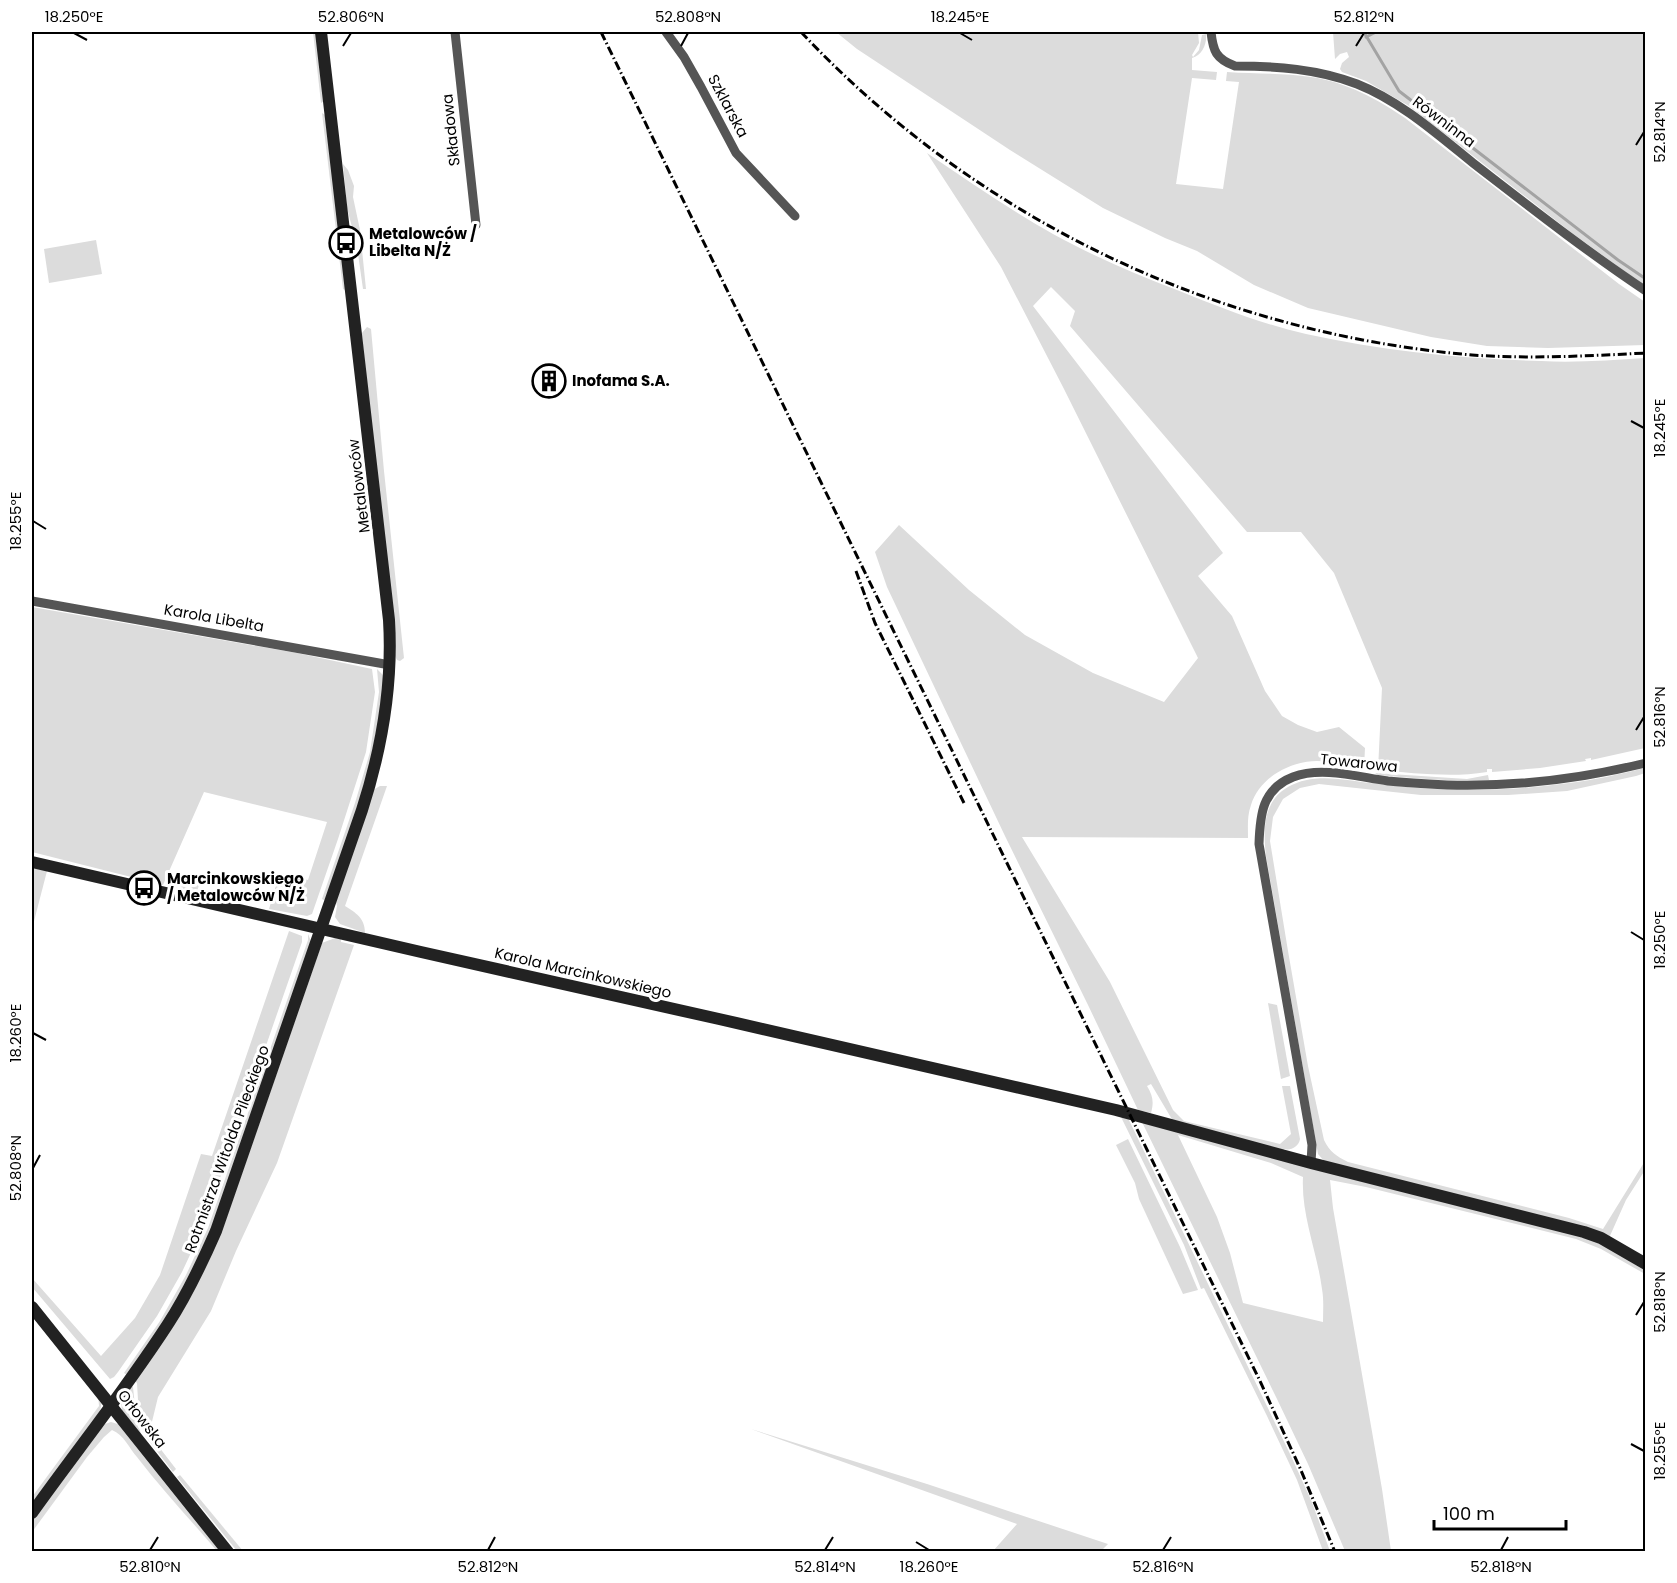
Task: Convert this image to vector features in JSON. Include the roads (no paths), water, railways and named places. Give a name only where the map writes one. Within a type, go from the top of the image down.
[{"type":"street","name":"Metalowców","points":[[321,32],[390,628],[390,665],[385,721],[373,776],[321,929]]},
{"type":"street","name":"Składowa","points":[[455,32],[476,225]]},
{"type":"street","name":"Szklarska","points":[[666,32],[695,77],[736,153],[795,216]]},
{"type":"street","name":"Równinna","points":[[1211,32],[1213,47],[1218,57],[1225,63],[1235,66],[1314,71],[1358,84],[1379,94],[1406,111],[1546,220],[1646,291]]},
{"type":"street","name":"Karola Libelta","points":[[32,601],[390,665]]},
{"type":"street","name":"Towarowa","points":[[1311,1163],[1312,1145],[1259,844],[1259,822],[1269,795],[1286,781],[1309,773],[1334,773],[1419,784],[1481,785],[1567,778],[1646,762]]},
{"type":"street","name":"Karola Marcinkowskiego","points":[[32,862],[1129,1114],[1584,1232],[1601,1238],[1646,1264]]},
{"type":"street","name":"Rotmistrza Witolda Pileckiego","points":[[32,1513],[169,1323],[195,1278],[216,1231],[321,929]]},
{"type":"street","name":"Orłowska","points":[[32,1307],[228,1551]]},
{"type":"waterway","points":[[1365,32],[1399,91],[1618,260],[1646,279]]},
{"type":"waterway","points":[[1366,37],[1376,32]]},
{"type":"railway","points":[[601,32],[1260,1381],[1335,1552]]},
{"type":"railway","points":[[801,32],[870,99],[944,159],[1023,211],[1106,256],[1193,293],[1284,322],[1377,343],[1472,355],[1515,357],[1646,353]]},
{"type":"railway","points":[[856,571],[875,623],[964,803]]},
{"type":"place","name":"Metalowców / Libelta N/Ż","points":[[346,243]]},
{"type":"place","name":"Inofama S.A.","points":[[549,381]]},
{"type":"place","name":"Marcinkowskiego / Metalowców N/Ż","points":[[144,888]]}]
